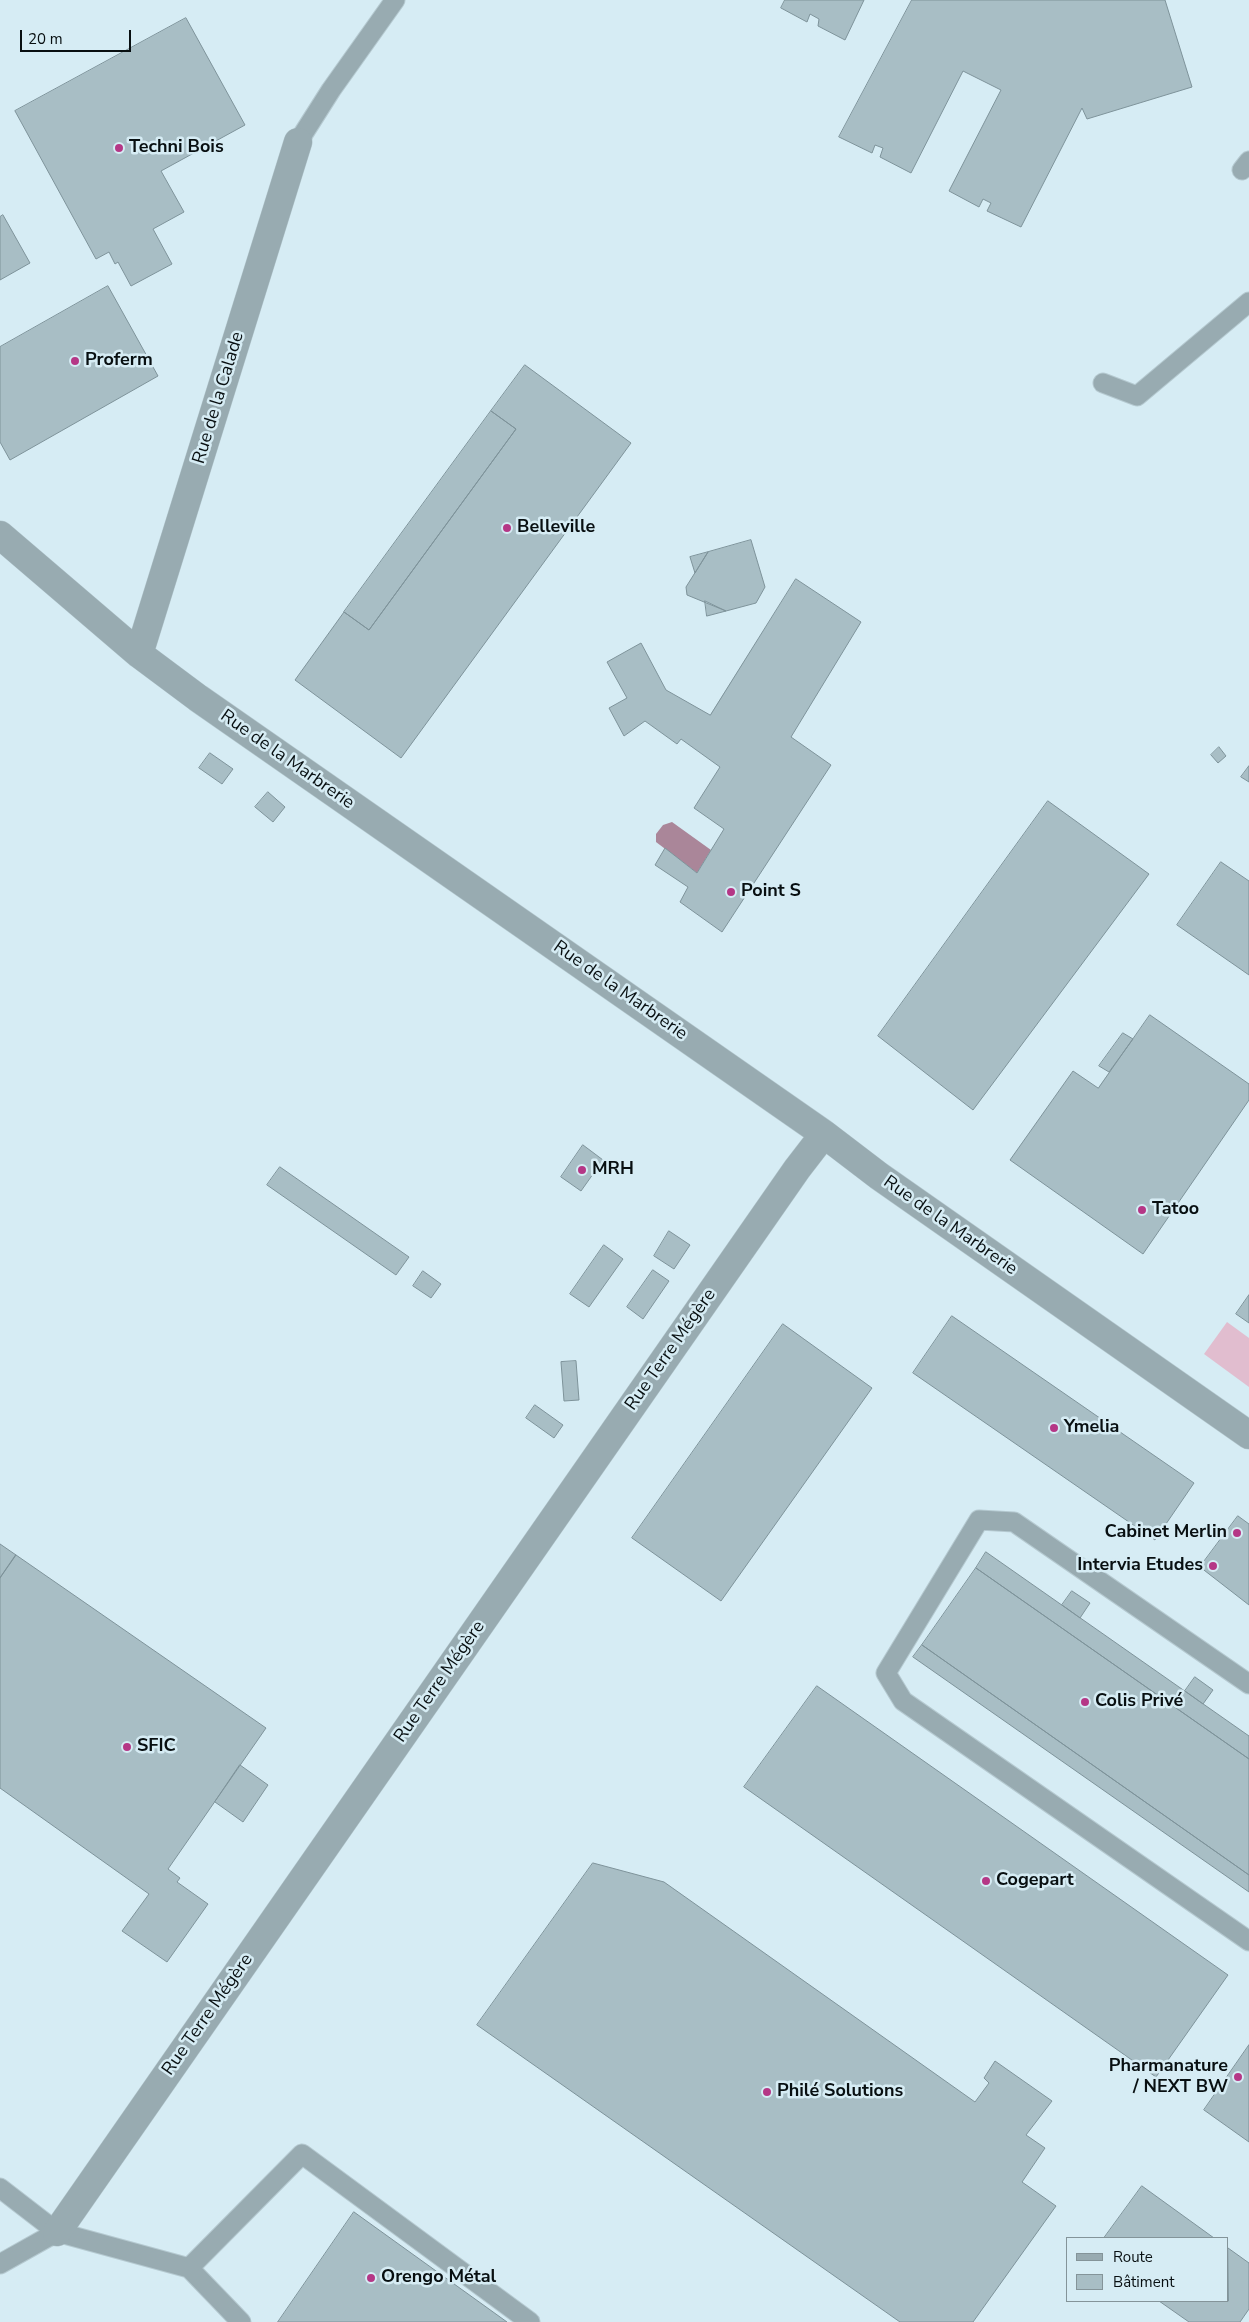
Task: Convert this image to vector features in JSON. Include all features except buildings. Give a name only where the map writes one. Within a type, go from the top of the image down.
[{"type":"street","name":"Rue de la Calade","points":[[139,654],[298,142]]},
{"type":"street","name":"Rue de la Marbrerie","points":[[0,535],[139,654],[198,698],[824,1134],[879,1176],[1249,1435]]},
{"type":"street","name":"Rue Terre Mégère","points":[[57,2232],[797,1169],[824,1134]]},
{"type":"lane","points":[[298,142],[330,90],[395,0]]},
{"type":"lane","points":[[1103,383],[1137,396],[1249,302]]},
{"type":"lane","points":[[1249,1684],[1014,1522],[979,1520],[886,1673],[903,1701],[1249,1941]]},
{"type":"lane","points":[[189,2268],[302,2154],[530,2322]]},
{"type":"lane","points":[[0,2188],[57,2232],[189,2268],[241,2322]]},
{"type":"lane","points":[[0,2264],[57,2232]]},
{"type":"shaded area","points":[[672,822],[711,850],[697,873],[656,842],[656,834],[663,825]]},
{"type":"shaded area","points":[[1227,1322],[1249,1338],[1249,1387],[1204,1354]]},
{"type":"place","name":"Techni Bois","points":[[119,148]]},
{"type":"place","name":"Proferm","points":[[75,361]]},
{"type":"place","name":"Belleville","points":[[507,528]]},
{"type":"place","name":"Point S","points":[[731,892]]},
{"type":"place","name":"MRH","points":[[582,1170]]},
{"type":"place","name":"Tatoo","points":[[1142,1210]]},
{"type":"place","name":"Ymelia","points":[[1054,1428]]},
{"type":"place","name":"Cabinet Merlin","points":[[1237,1533]]},
{"type":"place","name":"Intervia Etudes","points":[[1213,1566]]},
{"type":"place","name":"Colis Privé","points":[[1085,1702]]},
{"type":"place","name":"SFIC","points":[[127,1747]]},
{"type":"place","name":"Cogepart","points":[[986,1881]]},
{"type":"place","name":"Pharmanature / NEXT BW","points":[[1238,2077]]},
{"type":"place","name":"Philé Solutions","points":[[767,2092]]},
{"type":"place","name":"Orengo Métal","points":[[371,2278]]}]
